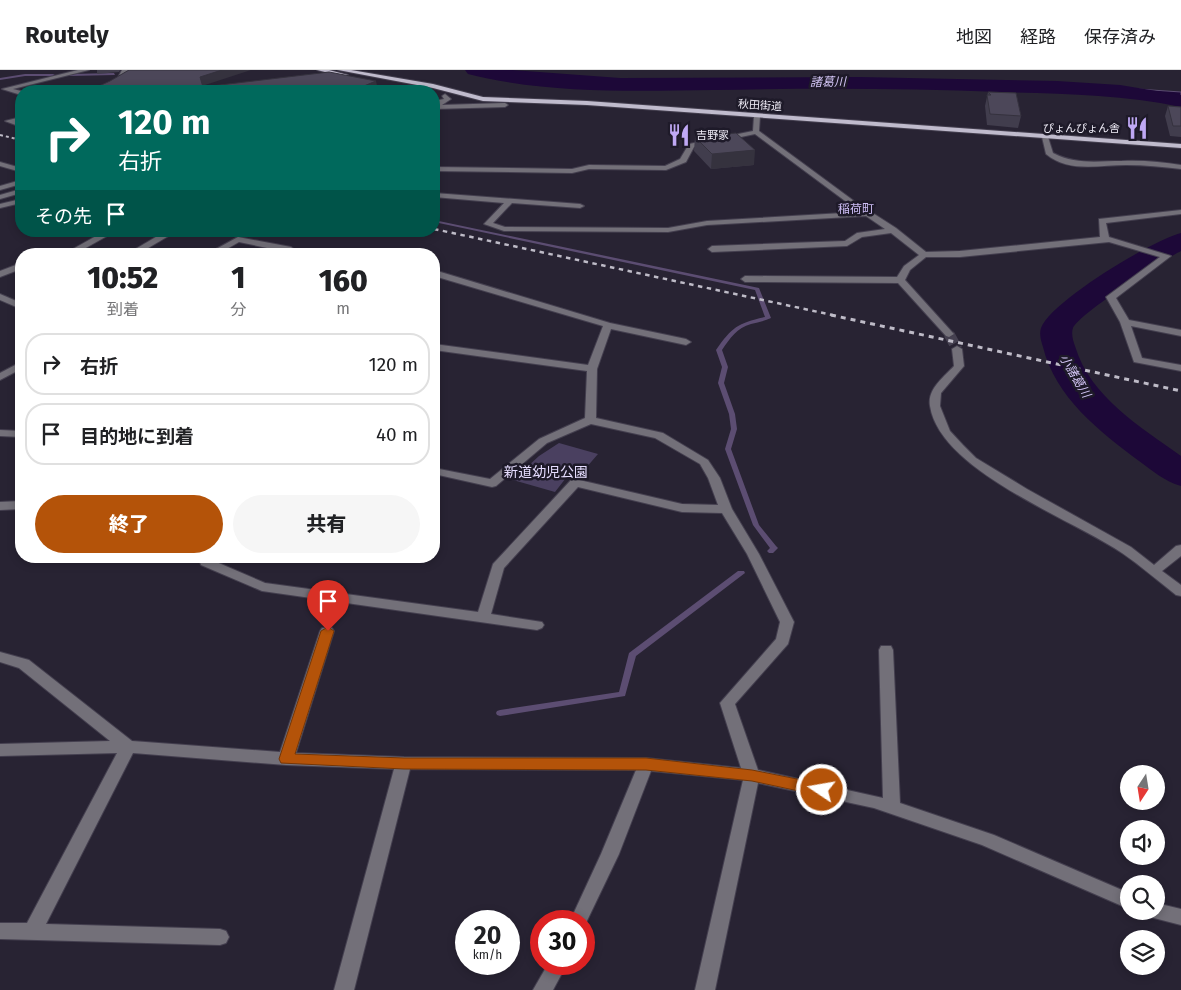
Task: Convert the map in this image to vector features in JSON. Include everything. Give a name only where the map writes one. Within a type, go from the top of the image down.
[{"type":"main road","points":[[320,70],[398,85]]},
{"type":"main road","name":"秋田街道","points":[[345,70],[428,85]]},
{"type":"main road","name":"秋田街道","points":[[440,89],[461,98]]},
{"type":"main road","name":"秋田街道","points":[[440,94],[506,105],[757,119],[1045,140],[1181,153]]},
{"type":"main road","name":"秋田街道","points":[[492,100],[558,101],[757,119]]},
{"type":"main road","name":"秋田街道","points":[[1045,140],[1181,146]]},
{"type":"street","points":[[21,85],[78,70],[86,70]]},
{"type":"street","points":[[113,85],[119,82],[122,73],[126,70]]},
{"type":"street","points":[[2,90],[15,87]]},
{"type":"street","points":[[2,90],[15,92]]},
{"type":"street","points":[[440,104],[447,100],[445,96]]},
{"type":"street","points":[[440,104],[461,98],[492,100]]},
{"type":"street","points":[[440,106],[506,105]]},
{"type":"street","points":[[756,132],[757,119]]},
{"type":"street","points":[[15,120],[8,122],[15,124]]},
{"type":"street","points":[[440,169],[572,171],[590,167],[666,168],[683,160],[691,145],[756,132],[867,214],[893,230],[924,255]]},
{"type":"street","points":[[1045,140],[1050,154],[1060,161],[1076,164],[1140,163],[1181,167]]},
{"type":"street","points":[[0,164],[15,168]]},
{"type":"street","points":[[0,188],[15,184]]},
{"type":"street","points":[[0,196],[15,192]]},
{"type":"street","points":[[440,195],[580,206]]},
{"type":"street","points":[[510,200],[488,224],[504,229],[668,230],[707,223],[867,214]]},
{"type":"street","points":[[0,206],[15,202]]},
{"type":"street","points":[[1105,240],[1102,221],[1181,212]]},
{"type":"street","points":[[712,249],[847,243],[860,235],[893,230]]},
{"type":"street","points":[[79,248],[101,237]]},
{"type":"street","points":[[142,248],[162,237]]},
{"type":"street","points":[[222,248],[238,239],[281,248]]},
{"type":"street","points":[[900,280],[907,268],[924,255],[960,254],[1105,240],[1166,256],[1111,297],[1125,322],[1138,360],[1181,368]]},
{"type":"street","points":[[0,274],[15,268]]},
{"type":"street","points":[[440,274],[608,326],[686,342]]},
{"type":"street","points":[[745,279],[900,280],[949,334]]},
{"type":"street","points":[[0,297],[15,303]]},
{"type":"street","points":[[1125,322],[1181,333]]},
{"type":"street","points":[[590,420],[592,369],[608,326]]},
{"type":"street","points":[[440,348],[592,369]]},
{"type":"street","points":[[957,349],[959,366],[936,392],[935,406],[945,432],[972,460],[1126,550],[1181,592]]},
{"type":"street","points":[[0,376],[15,368]]},
{"type":"street","points":[[440,472],[492,483],[543,441],[590,420],[659,435],[704,462],[714,478],[726,509],[752,554],[786,622],[783,641],[727,703],[752,775],[705,990]]},
{"type":"street","points":[[0,433],[15,434]]},
{"type":"street","points":[[483,617],[498,567],[575,483],[682,508],[726,509]]},
{"type":"street","points":[[0,506],[15,505]]},
{"type":"street","points":[[1154,571],[1181,549]]},
{"type":"street","points":[[208,563],[262,587],[537,625]]},
{"type":"street","points":[[286,759],[328,631]]},
{"type":"street","points":[[886,650],[892,807]]},
{"type":"street","points":[[0,657],[24,664],[128,747]]},
{"type":"street","points":[[32,932],[128,747]]},
{"type":"street","points":[[0,750],[128,747],[286,759],[404,763],[646,764],[752,775],[874,801],[988,840],[1120,897]]},
{"type":"street","points":[[344,990],[404,763]]},
{"type":"street","points":[[583,910],[610,854],[646,764]]},
{"type":"street","points":[[1165,913],[1181,918]]},
{"type":"street","points":[[0,931],[220,937]]},
{"type":"street","points":[[543,990],[552,975]]},
{"type":"green space","name":"新道幼児公園","points":[[559,443],[598,454],[579,476],[569,474],[555,492],[513,480],[539,456]]},
{"type":"shaded area","points":[[1035,82],[1181,92],[1181,106],[1144,97],[1034,90]]},
{"type":"building","points":[[129,70],[222,70],[200,77],[202,85],[101,85]]},
{"type":"building","points":[[329,72],[376,81],[366,85],[220,85]]},
{"type":"building","points":[[988,92],[1016,93],[1021,116],[990,114],[987,95],[991,95]]},
{"type":"building","points":[[1168,106],[1181,107],[1181,126],[1173,126]]},
{"type":"building","points":[[736,133],[755,150],[712,154],[695,137]]},
{"type":"waterway","name":"諸葛川","points":[[475,70],[547,80],[620,84],[891,83],[1078,88],[1140,93],[1181,101]]},
{"type":"waterway","points":[[70,75],[114,74]]},
{"type":"waterway","points":[[0,79],[25,75],[53,75]]},
{"type":"waterway","points":[[440,222],[757,289],[768,318],[744,324],[734,330],[719,350],[725,367],[721,383],[732,414],[734,429],[728,449],[756,525],[774,548],[771,551]]},
{"type":"waterway","name":"小諸葛川","points":[[1181,241],[1155,253],[1083,302],[1060,322],[1056,333],[1060,351],[1068,370],[1079,388],[1094,405],[1128,435],[1181,474]]},
{"type":"waterway","points":[[500,713],[622,694],[632,655],[741,573]]},
{"type":"tunnel","points":[[949,334],[957,349]]},
{"type":"railway","points":[[0,135],[15,139]]},
{"type":"railway","points":[[440,230],[837,316]]},
{"type":"railway","points":[[831,315],[1181,391]]},
{"type":"place","name":"ぴょんぴょん舎","points":[[1137,128]]},
{"type":"place","name":"吉野家","points":[[679,135]]},
{"type":"district","name":"稲荷町","points":[[856,209]]},
{"type":"route","points":[[328,631],[286,759],[404,763],[646,764],[752,775],[822,790]]}]
